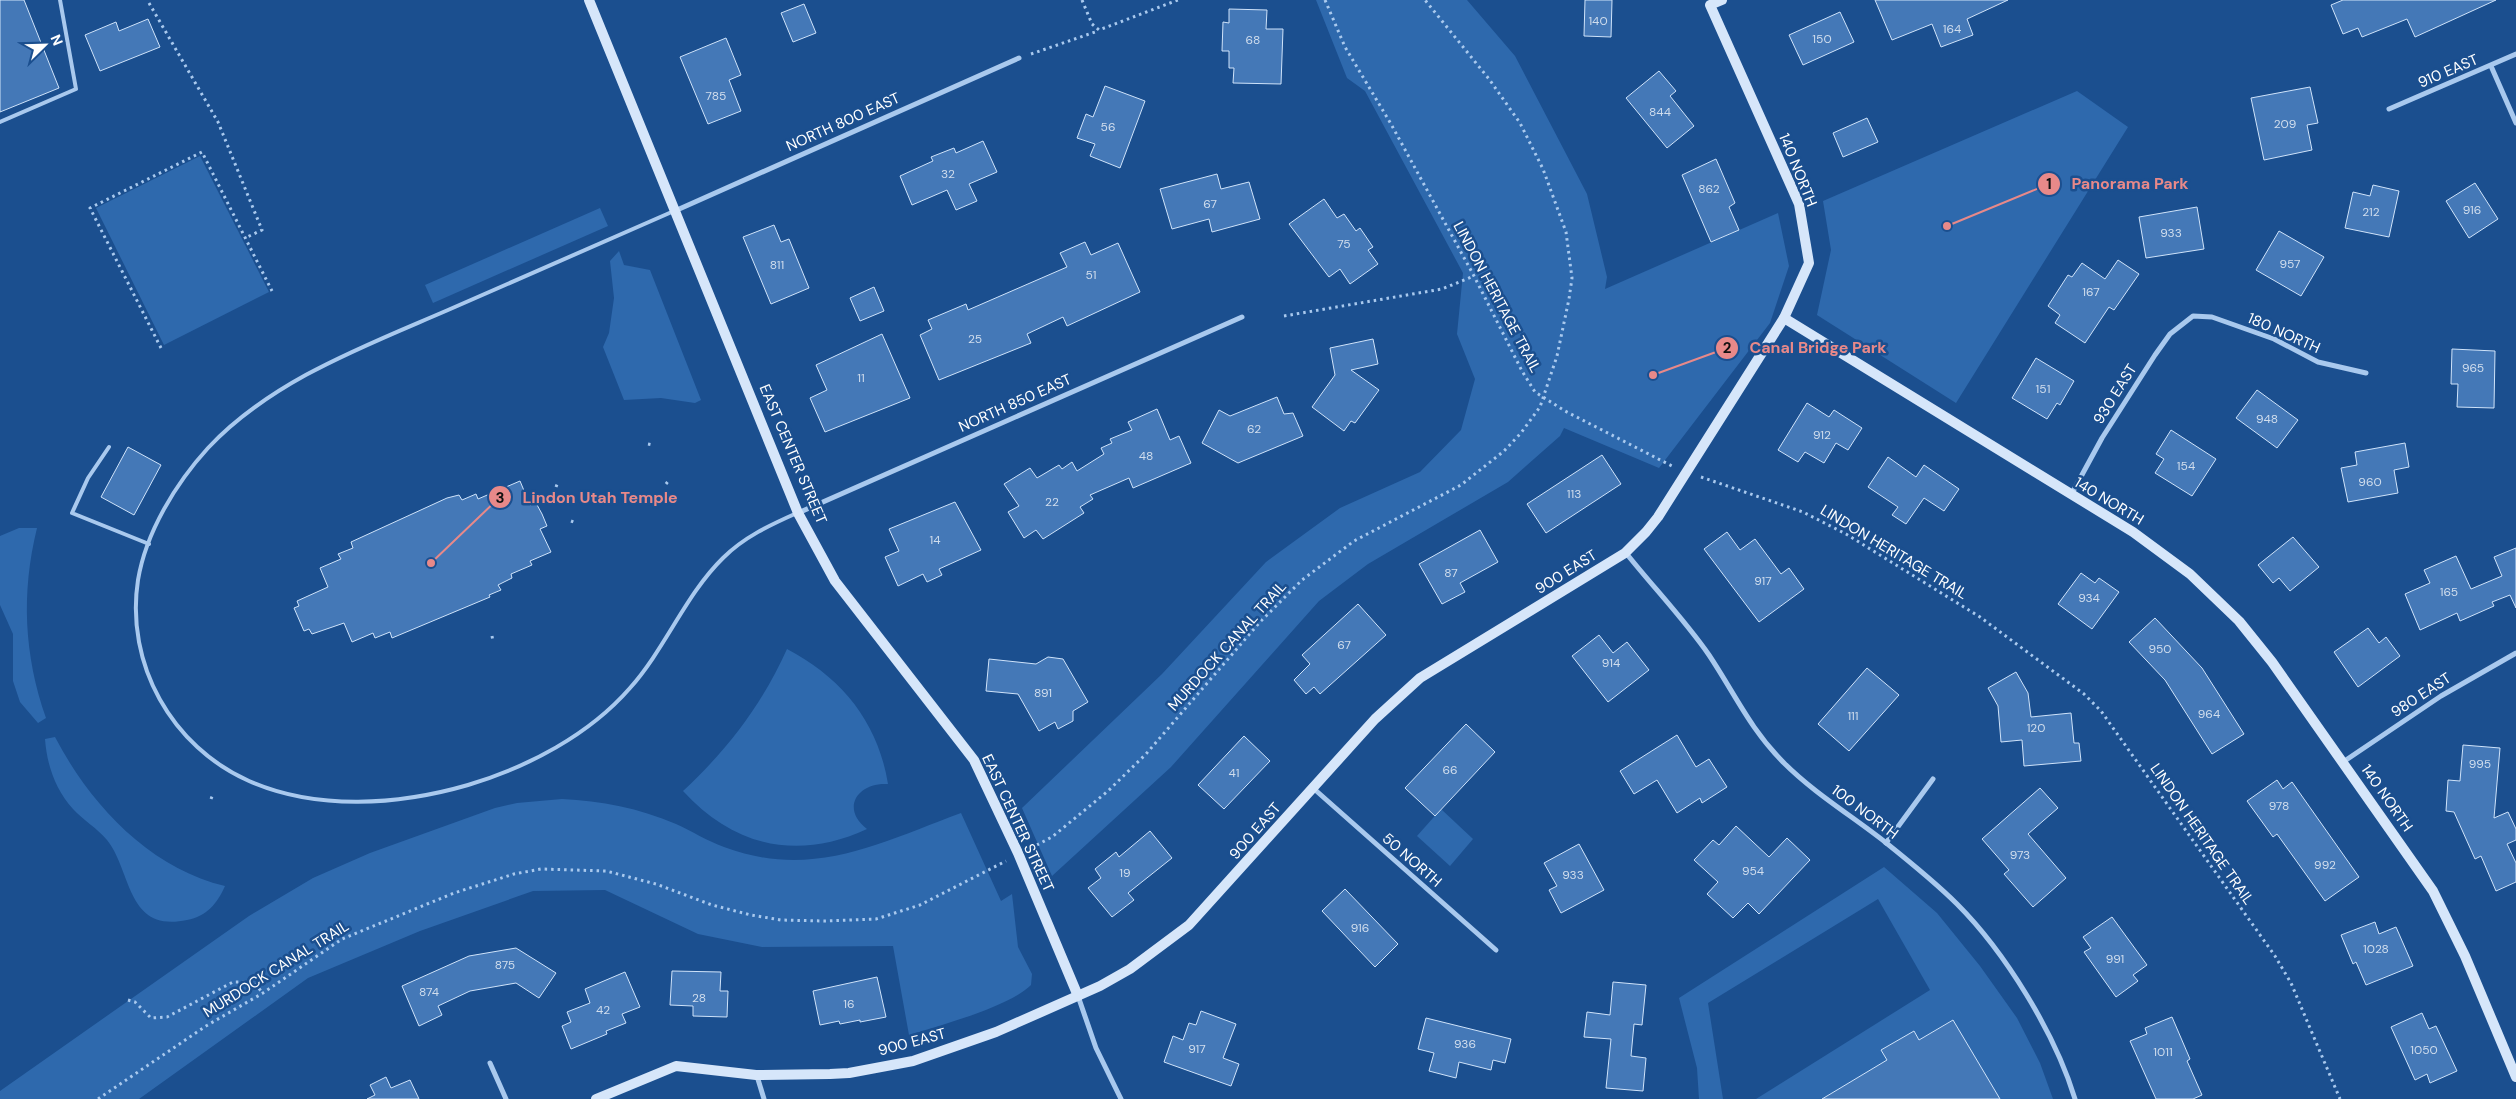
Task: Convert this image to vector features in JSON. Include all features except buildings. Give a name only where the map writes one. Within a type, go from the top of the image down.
[{"type":"street","name":"EAST CENTER STREET","points":[[589,0],[798,512],[836,581],[974,760],[1018,853],[1078,996]]},
{"type":"street","name":"140 NORTH","points":[[1722,0],[1710,5],[1799,204],[1809,263],[1784,318],[2070,496],[2133,532],[2176,564],[2239,621],[2272,662],[2433,891],[2465,956],[2516,1077]]},
{"type":"street","name":"910 EAST","points":[[2389,109],[2516,54]]},
{"type":"street","name":"NORTH 800 EAST","points":[[676,210],[1019,58]]},
{"type":"street","points":[[2491,66],[2516,123]]},
{"type":"street","name":"180 NORTH","points":[[2193,316],[2212,316],[2274,339],[2318,362],[2366,373]]},
{"type":"street","name":"930 EAST","points":[[2070,496],[2102,438],[2155,355],[2170,334],[2193,316]]},
{"type":"street","name":"NORTH 850 EAST","points":[[798,512],[1242,317]]},
{"type":"street","name":"900 EAST","points":[[596,1099],[676,1066],[756,1075],[849,1073],[913,1061],[996,1032],[1078,996],[1130,969],[1190,925],[1375,719],[1420,678],[1625,553],[1658,517],[1784,318]]},
{"type":"street","name":"100 NORTH","points":[[1625,553],[1709,656],[1746,719],[1768,746],[1811,787],[1886,843],[1958,904],[2001,958],[2039,1016],[2075,1099]]},
{"type":"street","name":"980 EAST","points":[[2343,762],[2441,696],[2516,653]]},
{"type":"street","points":[[1886,843],[1932,779]]},
{"type":"street","name":"50 NORTH","points":[[1313,788],[1496,950]]},
{"type":"street","points":[[1078,996],[1096,1048],[1121,1099]]},
{"type":"street","points":[[490,1063],[506,1099]]},
{"type":"street","points":[[756,1075],[764,1099]]},
{"type":"lane","points":[[0,122],[76,89],[60,0]]},
{"type":"lane","points":[[676,210],[360,348],[274,395],[224,432],[177,488],[149,544],[139,576],[136,620],[139,642],[152,684],[176,724],[204,754],[227,770],[251,782],[300,796],[355,802],[409,796],[464,786],[518,766],[574,736],[608,710],[630,688],[664,642],[709,573],[724,557],[759,531],[798,512]]},
{"type":"lane","points":[[109,447],[88,478],[72,514],[149,544]]},
{"type":"path","points":[[1082,0],[1092,24],[1099,30]]},
{"type":"path","points":[[1019,58],[1178,0]]},
{"type":"path","name":"LINDON HERITAGE TRAIL","points":[[1325,0],[1345,47],[1391,124],[1474,276],[1522,372],[1535,392],[1543,399],[1687,471],[1804,512],[1846,534],[1980,617],[2084,694],[2100,711],[2275,956],[2291,983],[2340,1099]]},
{"type":"path","name":"MURDOCK CANAL TRAIL","points":[[1034,847],[1052,837],[1108,791],[1146,754],[1260,622],[1302,580],[1354,541],[1461,485],[1504,451],[1521,433],[1540,407],[1557,356],[1569,299],[1572,278],[1566,232],[1543,169],[1520,123],[1425,0]]},
{"type":"path","points":[[149,3],[218,122],[262,230],[245,238]]},
{"type":"path","points":[[161,348],[90,208],[202,152],[272,291]]},
{"type":"path","points":[[1284,316],[1442,289],[1474,276]]},
{"type":"path","points":[[648,444],[653,445]]},
{"type":"path","points":[[666,484],[669,480]]},
{"type":"path","points":[[556,487],[558,482]]},
{"type":"path","points":[[571,521],[576,523]]},
{"type":"path","points":[[492,636],[494,641]]},
{"type":"path","points":[[211,798],[213,794]]},
{"type":"path","name":"MURDOCK CANAL TRAIL","points":[[98,1099],[206,1026],[263,994],[329,947],[362,929],[454,893],[514,874],[541,869],[606,871],[656,884],[712,904],[751,915],[781,920],[824,921],[876,919],[920,905],[1000,866]]},
{"type":"path","points":[[128,1000],[135,1002],[151,1018],[168,1017],[233,982],[254,982],[263,994]]},
{"type":"shaded area","points":[[1316,0],[1467,0],[1515,56],[1587,194],[1607,277],[1605,289],[1778,213],[1789,266],[1770,323],[1659,468],[1564,428],[1560,436],[1508,482],[1368,564],[1319,601],[1171,767],[1052,876],[1022,808],[1162,674],[1266,562],[1340,508],[1420,472],[1461,430],[1475,379],[1457,334],[1463,273],[1365,91],[1347,78]]},
{"type":"shaded area","points":[[2077,91],[2128,127],[1956,403],[1817,315],[1831,250],[1823,201]]},
{"type":"shaded area","points":[[200,156],[269,292],[164,345],[96,208]]},
{"type":"shaded area","points":[[600,208],[608,226],[433,303],[425,285]]},
{"type":"shaded area","points":[[619,251],[624,265],[650,270],[701,400],[695,403],[661,398],[624,400],[603,347],[609,333],[614,298],[610,261]]},
{"type":"shaded area","points":[[19,528],[37,528],[29,576],[27,624],[33,671],[46,718],[38,723],[20,702],[13,681],[13,634],[0,605],[0,536]]},
{"type":"shaded area","points":[[787,649],[825,674],[854,704],[876,741],[883,762],[888,784],[877,784],[868,787],[856,798],[854,805],[859,821],[867,829],[841,839],[792,846],[768,843],[745,836],[724,825],[703,810],[683,791],[729,743],[742,726],[755,708]]},
{"type":"shaded area","points":[[55,737],[69,762],[86,786],[104,809],[125,830],[147,849],[171,865],[197,877],[225,886],[215,904],[200,916],[187,920],[167,922],[152,917],[141,909],[107,840],[73,809],[57,785],[50,767],[45,739]]},
{"type":"shaded area","points":[[562,799],[591,801],[634,810],[662,818],[724,847],[756,856],[787,860],[816,859],[845,854],[874,846],[961,813],[1001,901],[1012,894],[1018,947],[1032,974],[1031,985],[1021,993],[991,1008],[909,1035],[893,946],[762,947],[698,934],[605,890],[533,891],[420,931],[308,978],[139,1099],[0,1099],[0,1091],[249,916],[313,878],[370,853],[495,808],[517,803]]},
{"type":"shaded area","points":[[1441,809],[1473,839],[1450,866],[1417,836]]},
{"type":"shaded area","points":[[1884,867],[1937,913],[1980,966],[2017,1018],[2040,1063],[2053,1099],[2000,1099],[1952,1020],[1919,1040],[1914,1031],[1882,1050],[1887,1060],[1822,1099],[1756,1099],[1930,990],[1878,899],[1708,1003],[1723,1099],[1699,1099],[1697,1068],[1679,998]]},
{"type":"place","name":"Panorama Park","points":[[1947,226]]},
{"type":"place","name":"Canal Bridge Park","points":[[1653,375]]},
{"type":"place","name":"Lindon Utah Temple","points":[[431,563]]}]
